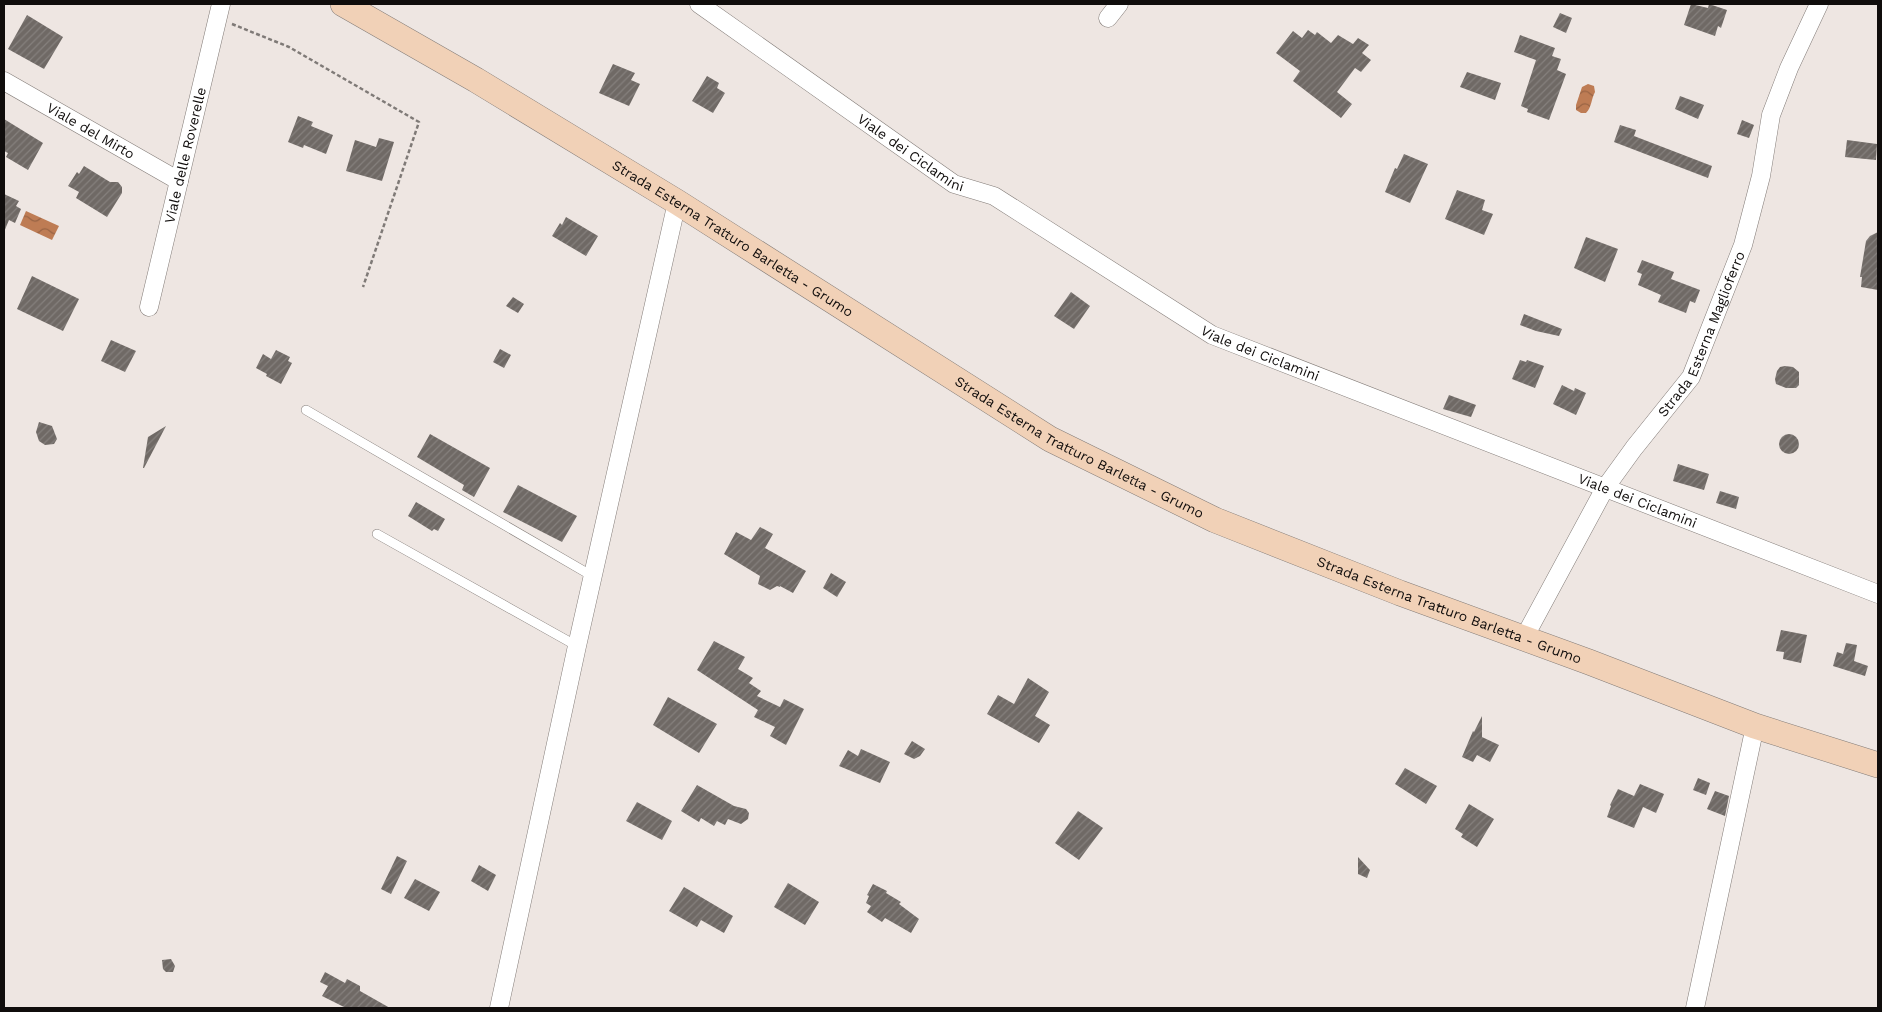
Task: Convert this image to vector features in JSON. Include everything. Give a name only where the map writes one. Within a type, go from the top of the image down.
[{"type":"street","name":"Strada Esterna Tratturo Barletta - Grumo","points":[[343,4],[476,80],[677,202],[1050,439],[1216,520],[1400,593],[1755,726],[1878,765]]},
{"type":"street","name":"Viale dei Ciclamini","points":[[700,4],[954,184],[994,196],[1212,335],[1878,594]]},
{"type":"street","points":[[1108,18],[1119,4]]},
{"type":"street","name":"Strada Esterna Maglioferro","points":[[1524,638],[1605,488],[1634,448],[1691,377],[1743,246],[1761,176],[1771,115],[1789,68],[1819,4]]},
{"type":"street","name":"Viale delle Roverelle","points":[[149,307],[219,11]]},
{"type":"street","name":"Viale del Mirto","points":[[4,81],[179,181]]},
{"type":"street","points":[[499,1008],[577,646],[594,578],[677,202]]},
{"type":"street","points":[[1695,1008],[1755,726]]},
{"type":"lane","points":[[306,410],[594,578]]},
{"type":"lane","points":[[377,534],[577,646]]},
{"type":"path","points":[[219,11],[256,35],[289,47],[419,122],[363,287]]},
{"type":"water","points":[[1588,84],[1594,86],[1595,92],[1588,111],[1581,113],[1576,110],[1576,105],[1582,87]]},
{"type":"water","points":[[26,211],[59,226],[52,240],[20,225]]},
{"type":"building","points":[[1691,4],[1708,8],[1709,4],[1727,10],[1721,28],[1718,26],[1715,36],[1684,25]]},
{"type":"building","points":[[1560,13],[1572,18],[1566,33],[1553,27]]},
{"type":"building","points":[[27,15],[63,37],[44,69],[8,49]]},
{"type":"building","points":[[1308,30],[1315,35],[1317,32],[1331,43],[1338,35],[1353,44],[1358,38],[1369,45],[1362,53],[1371,60],[1361,72],[1355,68],[1337,92],[1352,104],[1341,118],[1293,81],[1300,71],[1276,53],[1293,31],[1302,38]]},
{"type":"building","points":[[1520,35],[1555,48],[1552,56],[1561,59],[1557,70],[1566,74],[1549,120],[1527,112],[1528,109],[1521,106],[1536,60],[1514,52]]},
{"type":"building","points":[[613,64],[635,73],[631,80],[640,84],[629,106],[599,93]]},
{"type":"building","points":[[1467,72],[1501,83],[1495,100],[1460,87]]},
{"type":"building","points":[[707,76],[719,83],[717,88],[725,93],[713,113],[692,101]]},
{"type":"building","points":[[1680,96],[1704,105],[1698,119],[1675,109]]},
{"type":"building","points":[[298,116],[313,122],[311,126],[333,135],[326,154],[304,145],[303,148],[288,142]]},
{"type":"building","points":[[4,119],[43,143],[28,170],[6,157],[8,153],[4,151]]},
{"type":"building","points":[[1742,120],[1754,125],[1749,138],[1737,134]]},
{"type":"building","points":[[1620,125],[1636,130],[1634,136],[1712,166],[1708,178],[1614,142]]},
{"type":"building","points":[[379,138],[394,142],[382,181],[346,171],[355,140],[376,147]]},
{"type":"building","points":[[1847,140],[1877,144],[1876,160],[1845,157]]},
{"type":"building","points":[[1404,154],[1428,164],[1410,203],[1385,192],[1395,168],[1397,169]]},
{"type":"building","points":[[84,166],[110,182],[118,182],[122,187],[122,193],[107,217],[76,198],[79,192],[68,186],[77,172],[79,174]]},
{"type":"building","points":[[1457,190],[1485,200],[1482,210],[1493,214],[1484,235],[1445,219]]},
{"type":"building","points":[[4,194],[19,201],[16,206],[21,209],[15,223],[9,220],[4,232]]},
{"type":"building","points":[[566,217],[598,236],[586,256],[552,236],[560,223],[562,225]]},
{"type":"building","points":[[1878,232],[1878,290],[1861,287],[1862,277],[1860,277],[1866,241],[1870,236]]},
{"type":"building","points":[[1586,237],[1618,249],[1605,282],[1574,268]]},
{"type":"building","points":[[1642,260],[1674,272],[1671,279],[1700,290],[1695,303],[1690,301],[1686,313],[1658,302],[1661,295],[1638,285],[1642,274],[1637,272]]},
{"type":"building","points":[[32,276],[79,299],[63,331],[17,309]]},
{"type":"building","points":[[1071,292],[1090,306],[1074,329],[1054,316]]},
{"type":"building","points":[[513,297],[524,304],[518,313],[506,306]]},
{"type":"building","points":[[1524,314],[1562,329],[1559,336],[1520,325]]},
{"type":"building","points":[[111,340],[136,351],[125,372],[101,361]]},
{"type":"building","points":[[500,349],[511,355],[504,368],[493,362]]},
{"type":"building","points":[[276,350],[290,357],[288,361],[292,363],[281,384],[256,368],[263,354],[271,359]]},
{"type":"building","points":[[1520,360],[1526,362],[1527,360],[1544,366],[1535,388],[1512,379]]},
{"type":"building","points":[[1780,367],[1793,367],[1799,372],[1799,385],[1796,388],[1786,388],[1776,384],[1777,371]]},
{"type":"building","points":[[1562,385],[1574,391],[1575,388],[1586,393],[1576,415],[1553,404]]},
{"type":"building","points":[[1449,395],[1476,405],[1471,417],[1443,409]]},
{"type":"building","points":[[39,422],[52,426],[57,439],[54,444],[45,445],[39,441],[36,432]]},
{"type":"building","points":[[166,426],[144,468],[143,468],[148,437]]},
{"type":"building","points":[[430,434],[490,468],[474,497],[462,490],[464,485],[417,457]]},
{"type":"building","points":[[1789,434],[1796,437],[1799,444],[1796,451],[1789,454],[1782,451],[1779,444],[1782,437]]},
{"type":"building","points":[[1678,464],[1709,474],[1704,490],[1673,481]]},
{"type":"building","points":[[518,485],[577,516],[562,542],[503,512]]},
{"type":"building","points":[[1720,491],[1739,497],[1736,509],[1716,503]]},
{"type":"building","points":[[416,502],[445,519],[438,531],[434,529],[432,531],[408,516]]},
{"type":"building","points":[[760,527],[773,534],[765,548],[806,571],[793,593],[780,586],[770,590],[758,584],[760,576],[724,554],[736,532],[751,540]]},
{"type":"building","points":[[831,573],[846,582],[837,597],[823,588]]},
{"type":"building","points":[[1781,630],[1807,635],[1801,663],[1783,659],[1784,652],[1776,651]]},
{"type":"building","points":[[714,641],[745,657],[738,669],[753,678],[749,683],[761,691],[757,696],[780,707],[784,699],[804,709],[786,745],[770,736],[775,727],[754,717],[758,710],[697,670]]},
{"type":"building","points":[[1846,643],[1857,645],[1854,661],[1868,666],[1865,676],[1833,666],[1837,652],[1843,654]]},
{"type":"building","points":[[1028,678],[1049,692],[1035,716],[1050,725],[1039,743],[987,714],[998,695],[1014,704]]},
{"type":"building","points":[[668,697],[717,724],[699,753],[653,725]]},
{"type":"building","points":[[1482,716],[1482,737],[1499,745],[1490,762],[1477,755],[1473,762],[1462,757],[1473,731]]},
{"type":"building","points":[[912,741],[925,749],[920,756],[914,759],[904,754]]},
{"type":"building","points":[[861,749],[890,762],[880,783],[839,766],[848,750],[858,756]]},
{"type":"building","points":[[1405,768],[1437,786],[1426,804],[1395,784]]},
{"type":"building","points":[[1698,778],[1710,783],[1706,795],[1693,790]]},
{"type":"building","points":[[1640,784],[1664,794],[1656,813],[1643,807],[1634,828],[1607,817],[1610,805],[1618,789],[1634,796]]},
{"type":"building","points":[[697,785],[734,806],[746,809],[749,813],[748,819],[741,824],[728,819],[725,825],[717,821],[714,826],[701,818],[699,822],[681,811]]},
{"type":"building","points":[[1715,791],[1729,796],[1725,816],[1707,809]]},
{"type":"building","points":[[637,802],[672,821],[662,840],[626,821]]},
{"type":"building","points":[[1469,804],[1494,819],[1477,847],[1461,837],[1463,834],[1455,829]]},
{"type":"building","points":[[1078,811],[1103,828],[1079,860],[1055,843]]},
{"type":"building","points":[[397,856],[407,861],[391,894],[381,889]]},
{"type":"building","points":[[1358,857],[1370,870],[1367,878],[1358,874]]},
{"type":"building","points":[[479,865],[496,875],[488,891],[471,881]]},
{"type":"building","points":[[415,879],[440,892],[429,911],[404,898]]},
{"type":"building","points":[[788,883],[819,902],[805,925],[774,907]]},
{"type":"building","points":[[873,884],[887,891],[886,893],[901,902],[899,904],[919,919],[911,933],[885,918],[882,922],[867,912],[871,906],[866,903],[869,896],[867,895]]},
{"type":"building","points":[[684,887],[733,916],[724,933],[701,920],[697,927],[669,911]]},
{"type":"building","points":[[171,959],[175,966],[173,972],[166,972],[163,969],[162,960]]},
{"type":"building","points":[[325,972],[345,983],[347,979],[360,986],[360,991],[390,1008],[346,1008],[322,996],[328,986],[320,982]]}]
